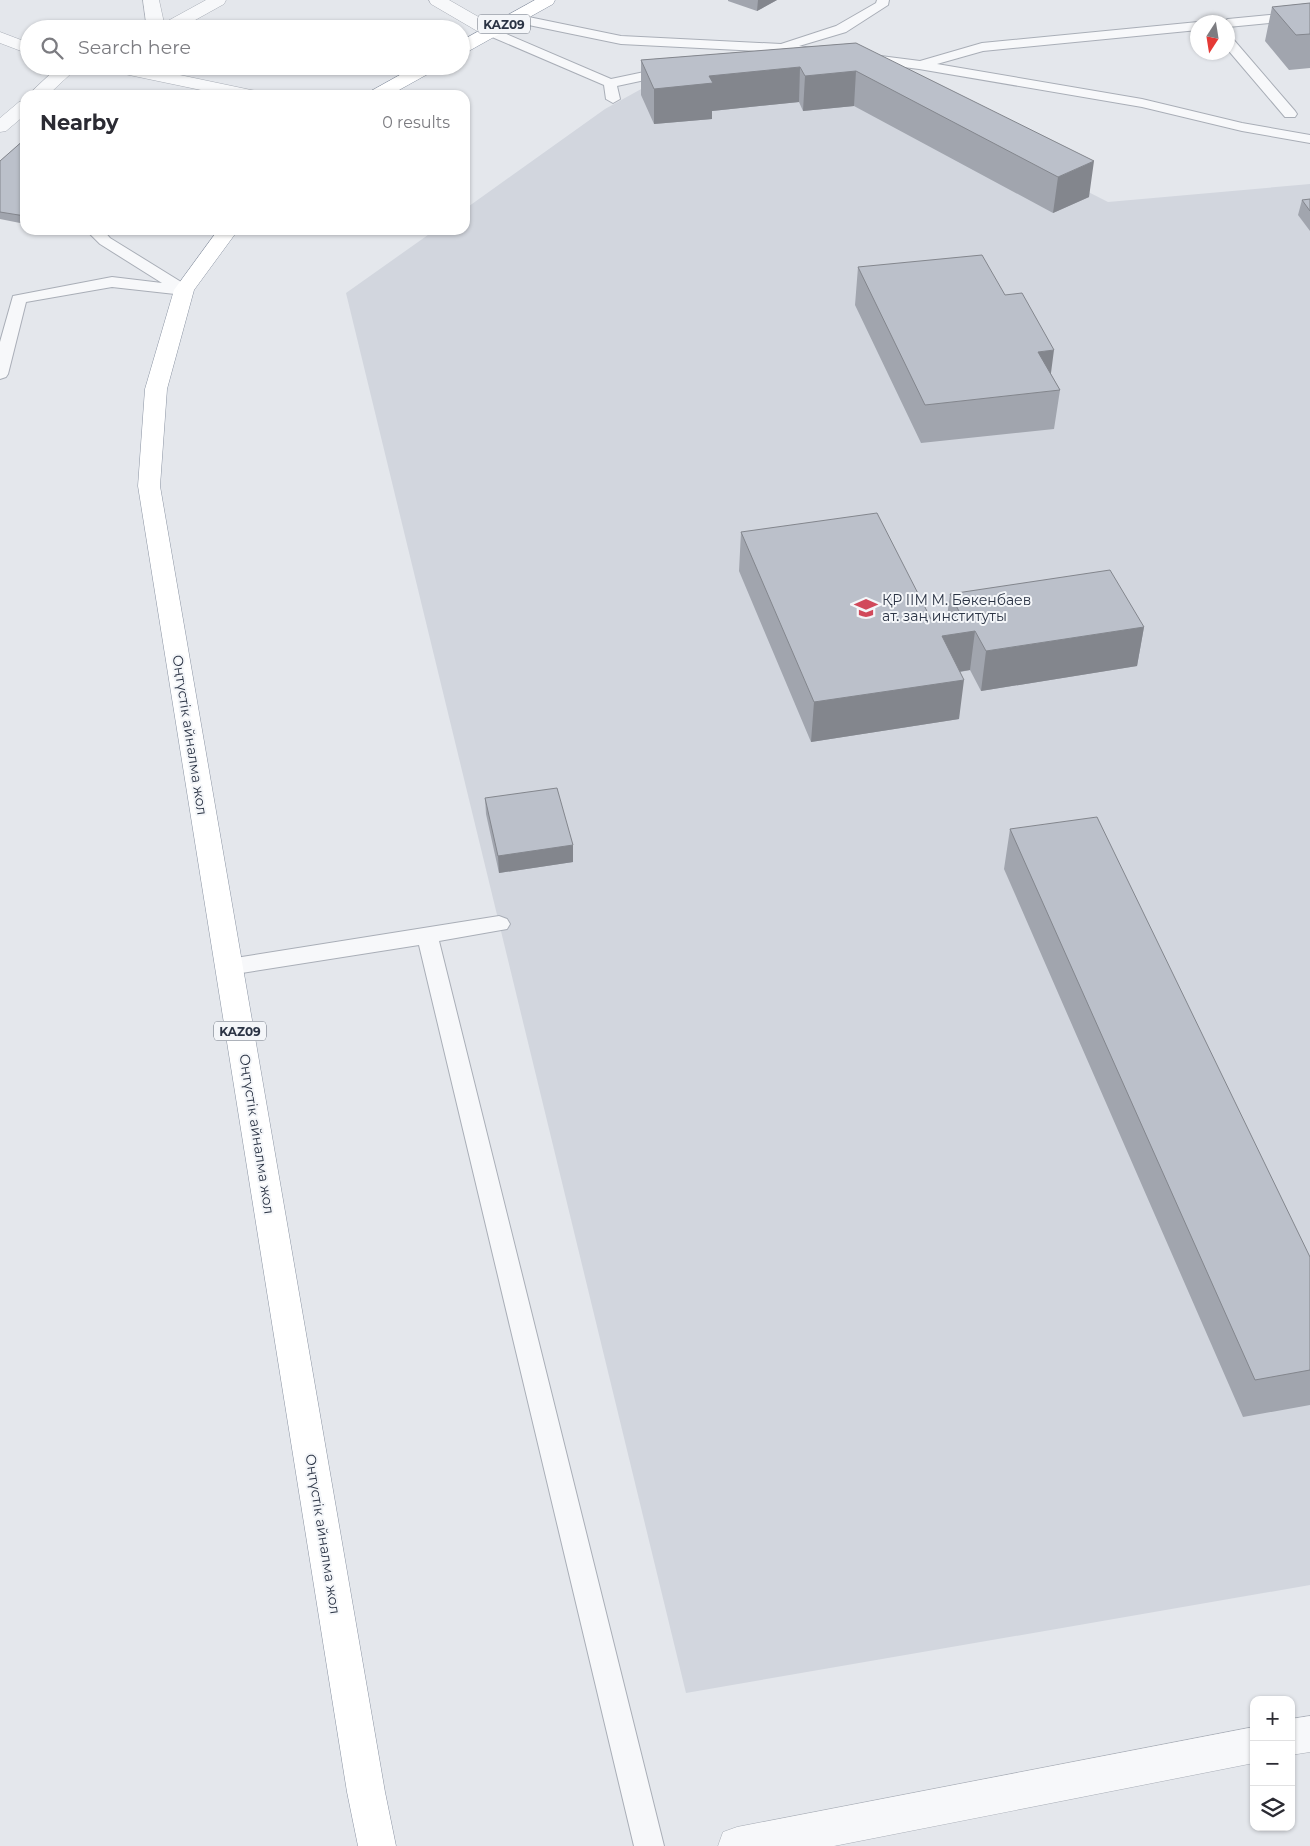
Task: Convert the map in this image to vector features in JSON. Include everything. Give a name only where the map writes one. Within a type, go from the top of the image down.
[{"type":"highway","name":"KAZ09","points":[[470,43],[547,0]]},
{"type":"highway","points":[[386,90],[413,75]]},
{"type":"highway","name":"Оңтүстік айналма жол","points":[[224,235],[184,290],[156,389],[149,486],[366,1792],[377,1846]]},
{"type":"street","points":[[151,0],[154,20]]},
{"type":"street","points":[[182,20],[218,0]]},
{"type":"street","points":[[437,0],[490,31]]},
{"type":"street","points":[[0,37],[20,45]]},
{"type":"street","points":[[0,42],[20,47]]},
{"type":"street","points":[[43,90],[60,75]]},
{"type":"street","points":[[154,75],[227,90]]},
{"type":"street","points":[[0,127],[20,110]]},
{"type":"street","points":[[1295,1736],[1310,1734]]},
{"type":"street","points":[[737,1846],[1250,1746]]},
{"type":"lane","points":[[723,60],[779,48],[841,29],[882,5],[883,0]]},
{"type":"lane","points":[[1235,22],[1310,15]]},
{"type":"lane","points":[[514,18],[621,40],[779,48],[826,54]]},
{"type":"lane","points":[[919,64],[982,48],[1190,27]]},
{"type":"lane","points":[[490,31],[610,83],[685,67]]},
{"type":"lane","points":[[1235,49],[1295,113],[1242,127]]},
{"type":"lane","points":[[854,57],[919,64],[1142,103],[1242,127],[1310,139]]},
{"type":"lane","points":[[610,83],[613,99]]},
{"type":"lane","points":[[99,235],[184,290]]},
{"type":"lane","points":[[0,374],[19,299],[112,282],[184,290]]},
{"type":"lane","points":[[229,967],[500,924]]},
{"type":"lane","points":[[427,935],[649,1846]]},
{"type":"shaded area","name":"ҚР ІІМ М. Бөкенбаев ат. заң институты","points":[[858,75],[1108,202],[1310,184],[1310,1585],[686,1693],[346,293],[428,235],[470,235],[470,205],[605,109],[643,88]]},
{"type":"building","points":[[1310,3],[1310,34],[1296,35],[1272,7]]},
{"type":"building","points":[[856,43],[1094,161],[1058,177],[856,71],[805,76],[800,67],[709,76],[713,83],[654,89],[641,60]]},
{"type":"building","points":[[20,143],[20,215],[0,212],[0,161]]},
{"type":"building","points":[[1310,199],[1310,211],[1302,200]]},
{"type":"building","points":[[982,255],[1005,295],[1022,293],[1054,350],[1038,352],[1060,390],[925,405],[858,267]]},
{"type":"building","points":[[877,513],[931,619],[961,615],[950,594],[1110,570],[1144,627],[986,651],[975,631],[942,636],[964,680],[814,702],[741,532]]},
{"type":"building","points":[[557,788],[573,845],[498,856],[485,798]]},
{"type":"building","points":[[1097,817],[1310,1257],[1310,1370],[1255,1380],[1010,829]]},
{"type":"place","name":"ҚР ІІМ М. Бөкенбаев ат. заң институты","points":[[866,608]]}]
